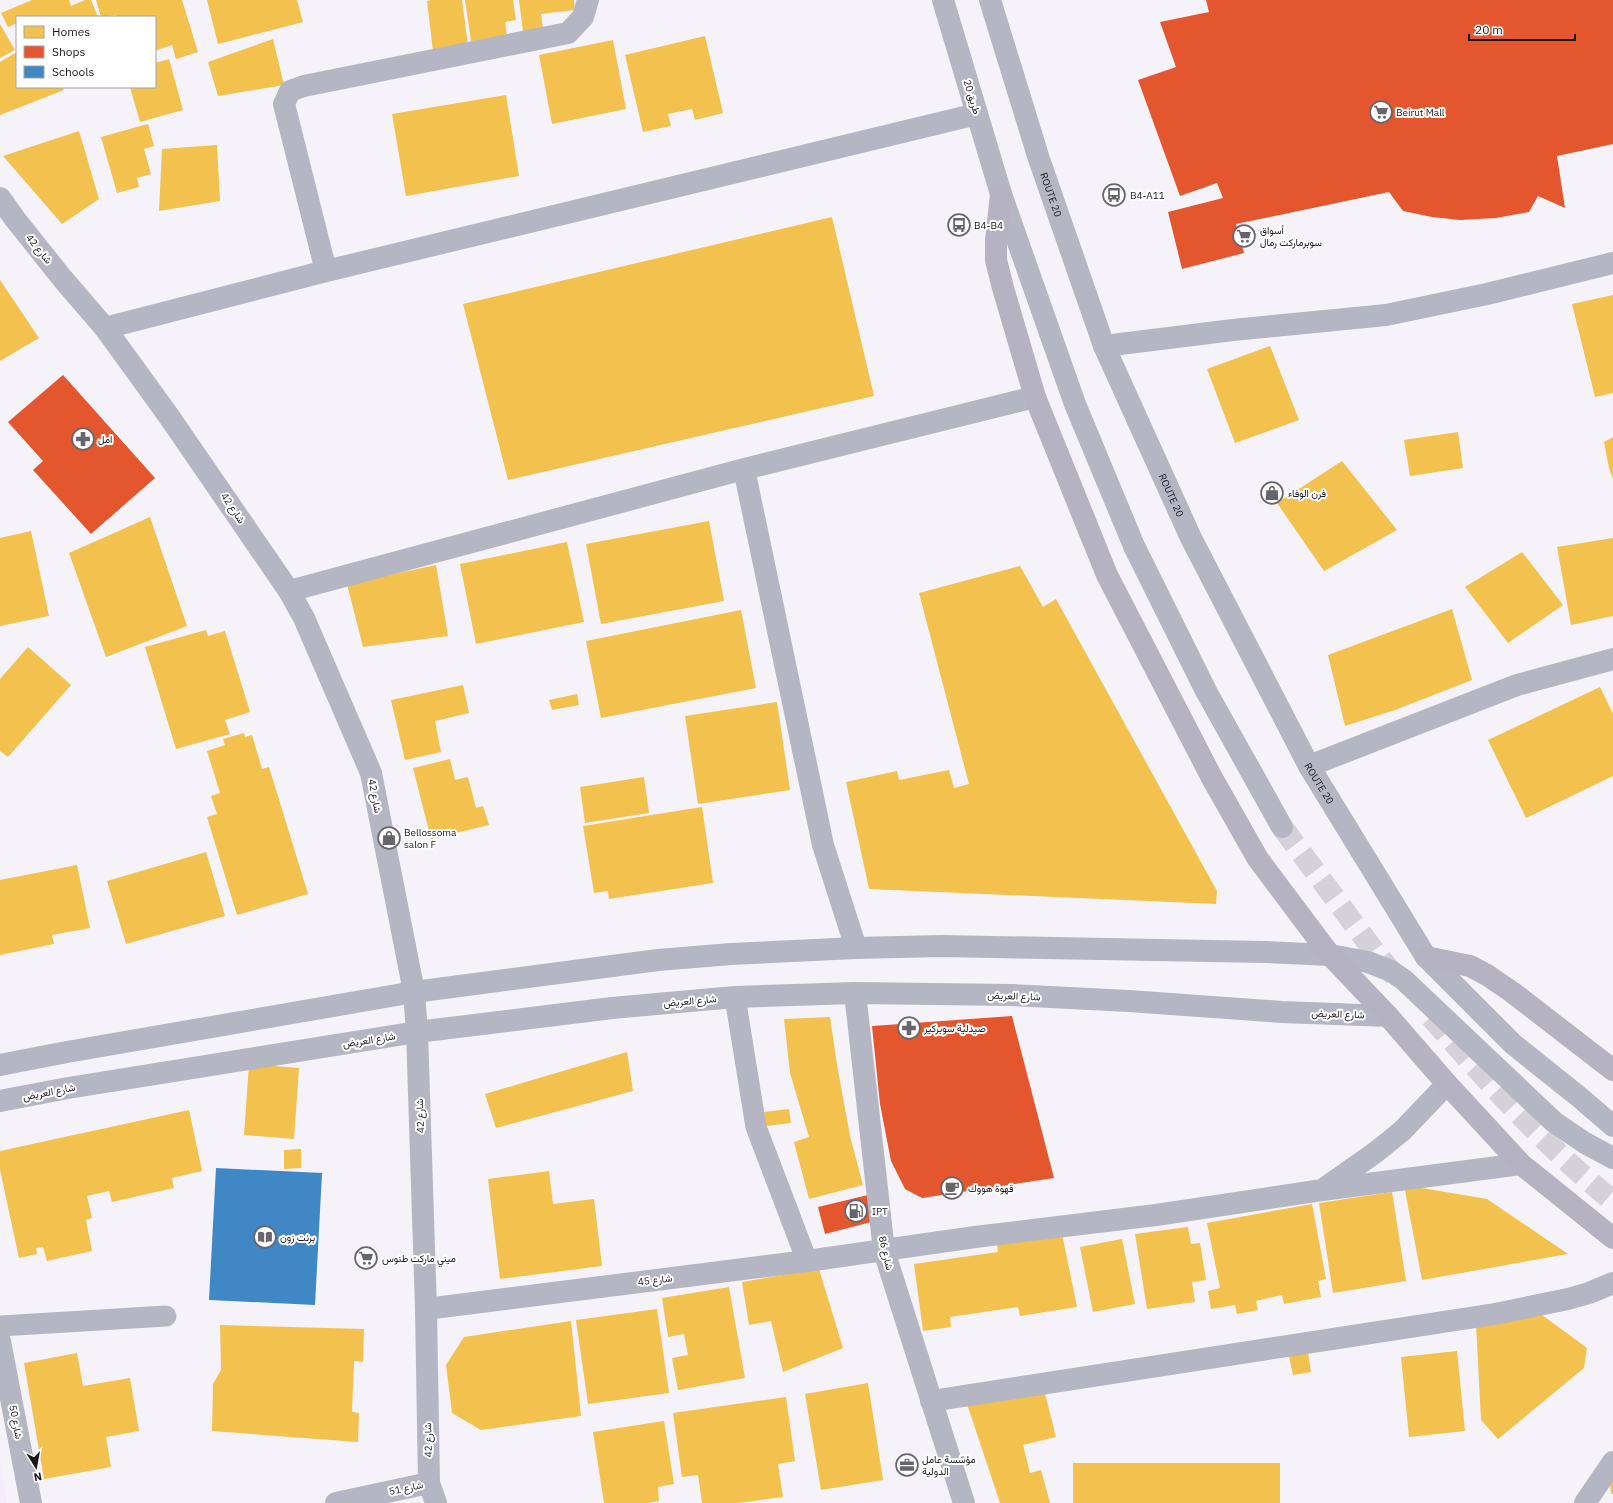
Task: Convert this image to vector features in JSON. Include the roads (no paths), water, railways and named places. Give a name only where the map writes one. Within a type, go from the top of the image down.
[{"type":"highway","points":[[1001,194],[996,241],[996,260],[1035,397],[1107,575],[1208,772],[1258,859],[1330,955],[1388,1016],[1447,1084],[1521,1164],[1613,1238]]},
{"type":"highway","points":[[1426,957],[1470,966],[1487,975],[1512,992],[1613,1070]]},
{"type":"street","points":[[326,271],[284,104],[290,91],[304,86],[568,33],[583,17],[588,0]]},
{"type":"street","name":"طريق 20","points":[[943,0],[1001,194],[1075,404],[1134,546],[1206,691],[1282,827]]},
{"type":"street","name":"ROUTE 20","points":[[990,0],[1039,159],[1104,346],[1191,538],[1309,766],[1426,957],[1513,1044],[1613,1126]]},
{"type":"street","points":[[105,328],[326,271],[977,114]]},
{"type":"street","name":"شارع 42","points":[[0,198],[8,220],[105,328],[177,427],[289,591],[304,618],[371,773],[414,992],[417,1032],[433,1493]]},
{"type":"street","points":[[1104,346],[1233,330],[1386,315],[1487,294],[1613,263]]},
{"type":"street","points":[[289,591],[744,469],[1035,397]]},
{"type":"street","points":[[744,469],[823,845],[856,948]]},
{"type":"street","points":[[1309,766],[1517,685],[1613,659]]},
{"type":"street","points":[[0,1065],[414,992],[658,960],[731,954],[856,948],[950,946],[1265,952],[1330,955],[1368,962],[1391,971],[1404,980],[1554,1122],[1585,1143],[1613,1158]]},
{"type":"street","name":"شارع العريض","points":[[0,1101],[68,1088],[417,1032],[612,1008],[735,997],[855,993],[1011,995],[1129,1001],[1282,1012],[1388,1016]]},
{"type":"street","name":"شارع 86","points":[[855,993],[884,1251],[964,1503]]},
{"type":"street","points":[[1322,1190],[1376,1152],[1402,1131],[1447,1084]]},
{"type":"street","name":"شارع 45","points":[[426,1309],[884,1251],[975,1237],[1156,1215],[1322,1190],[1521,1164]]},
{"type":"street","points":[[931,1401],[1496,1314],[1568,1299],[1589,1293],[1613,1283]]},
{"type":"street","name":"شارع 50","points":[[0,1341],[31,1503]]},
{"type":"street","points":[[1585,1503],[1613,1462]]},
{"type":"street","name":"شارع 51","points":[[336,1503],[433,1493]]},
{"type":"lane","points":[[735,997],[756,1127],[807,1261]]},
{"type":"lane","points":[[0,1326],[166,1316]]},
{"type":"tunnel","points":[[1282,827],[1374,951],[1395,976]]},
{"type":"tunnel","points":[[1431,1017],[1518,1113],[1564,1158],[1613,1201]]},
{"type":"place","name":"Beirut Mall","points":[[1381,112]]},
{"type":"place","name":"B4-A11","points":[[1114,195]]},
{"type":"place","name":"B4-B4","points":[[959,225]]},
{"type":"place","name":"أسواق سوبرماركت رمال","points":[[1244,236]]},
{"type":"place","name":"امل","points":[[83,439]]},
{"type":"place","name":"فرن الوفاء","points":[[1272,493]]},
{"type":"place","name":"Bellossoma salon F","points":[[389,838]]},
{"type":"place","name":"صيدلية سوبركير","points":[[909,1028]]},
{"type":"place","name":"قهوة هووك","points":[[952,1188]]},
{"type":"place","name":"IPT","points":[[856,1211]]},
{"type":"place","name":"برنت زون","points":[[265,1237]]},
{"type":"place","name":"ميني ماركت طنوس","points":[[366,1258]]},
{"type":"place","name":"مؤسّسة عامل الدولية","points":[[907,1465]]}]
